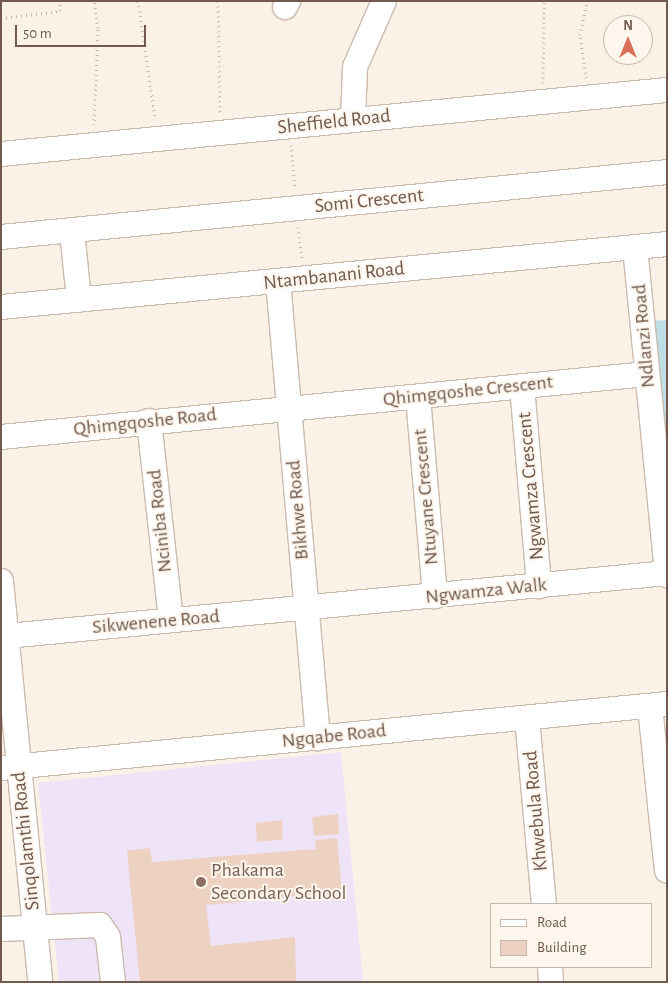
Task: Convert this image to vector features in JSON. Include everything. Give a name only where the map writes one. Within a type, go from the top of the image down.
[{"type":"street","points":[[352,120],[355,67],[384,1]]},
{"type":"street","name":"Sheffield Road","points":[[1,154],[667,90]]},
{"type":"street","name":"Somi Crescent","points":[[1,237],[667,172]]},
{"type":"street","points":[[72,231],[80,300]]},
{"type":"street","name":"Ntambanani Road","points":[[1,307],[667,244]]},
{"type":"street","name":"Ndlanzi Road","points":[[635,247],[667,574]]},
{"type":"street","name":"Bikhwe Road","points":[[278,281],[318,738]]},
{"type":"street","name":"Qhimgqoshe Crescent","points":[[288,407],[418,397],[647,374]]},
{"type":"street","name":"Ngwamza Crescent","points":[[522,386],[539,586]]},
{"type":"street","name":"Ntuyane Crescent","points":[[418,397],[435,596]]},
{"type":"street","name":"Qhimgqoshe Road","points":[[1,437],[288,407]]},
{"type":"street","name":"Nciniba Road","points":[[148,421],[171,620]]},
{"type":"street","name":"Ngwamza Walk","points":[[306,608],[667,574]]},
{"type":"street","name":"Sinqolamthi Road","points":[[1,581],[6,649],[10,767],[34,926],[40,982]]},
{"type":"street","name":"Sikwenene Road","points":[[6,649],[171,620],[306,608]]},
{"type":"street","points":[[658,705],[667,871]]},
{"type":"street","name":"Ngqabe Road","points":[[10,767],[658,705]]},
{"type":"street","name":"Khwebula Road","points":[[527,718],[544,903]]},
{"type":"street","points":[[1,929],[34,926],[104,927],[113,982]]},
{"type":"street","points":[[550,968],[551,982]]},
{"type":"path","points":[[1,18],[60,11],[60,1]]},
{"type":"path","points":[[94,1],[98,28],[94,128]]},
{"type":"path","points":[[138,1],[155,122]]},
{"type":"path","points":[[218,1],[220,115]]},
{"type":"path","points":[[543,102],[544,1]]},
{"type":"path","points":[[586,80],[580,35],[587,1]]},
{"type":"shaded area","name":"Phakama Secondary School","points":[[341,752],[363,982],[59,982],[38,783]]},
{"type":"water","points":[[667,320],[667,489],[650,321]]},
{"type":"building","points":[[338,814],[339,834],[314,836],[312,817]]},
{"type":"building","points":[[282,820],[283,839],[257,842],[256,823]]},
{"type":"building","points":[[337,838],[342,892],[206,905],[211,946],[295,937],[296,982],[140,982],[127,851],[150,848],[152,862],[316,849],[315,840]]},
{"type":"place","name":"Phakama Secondary School","points":[[201,882]]}]
